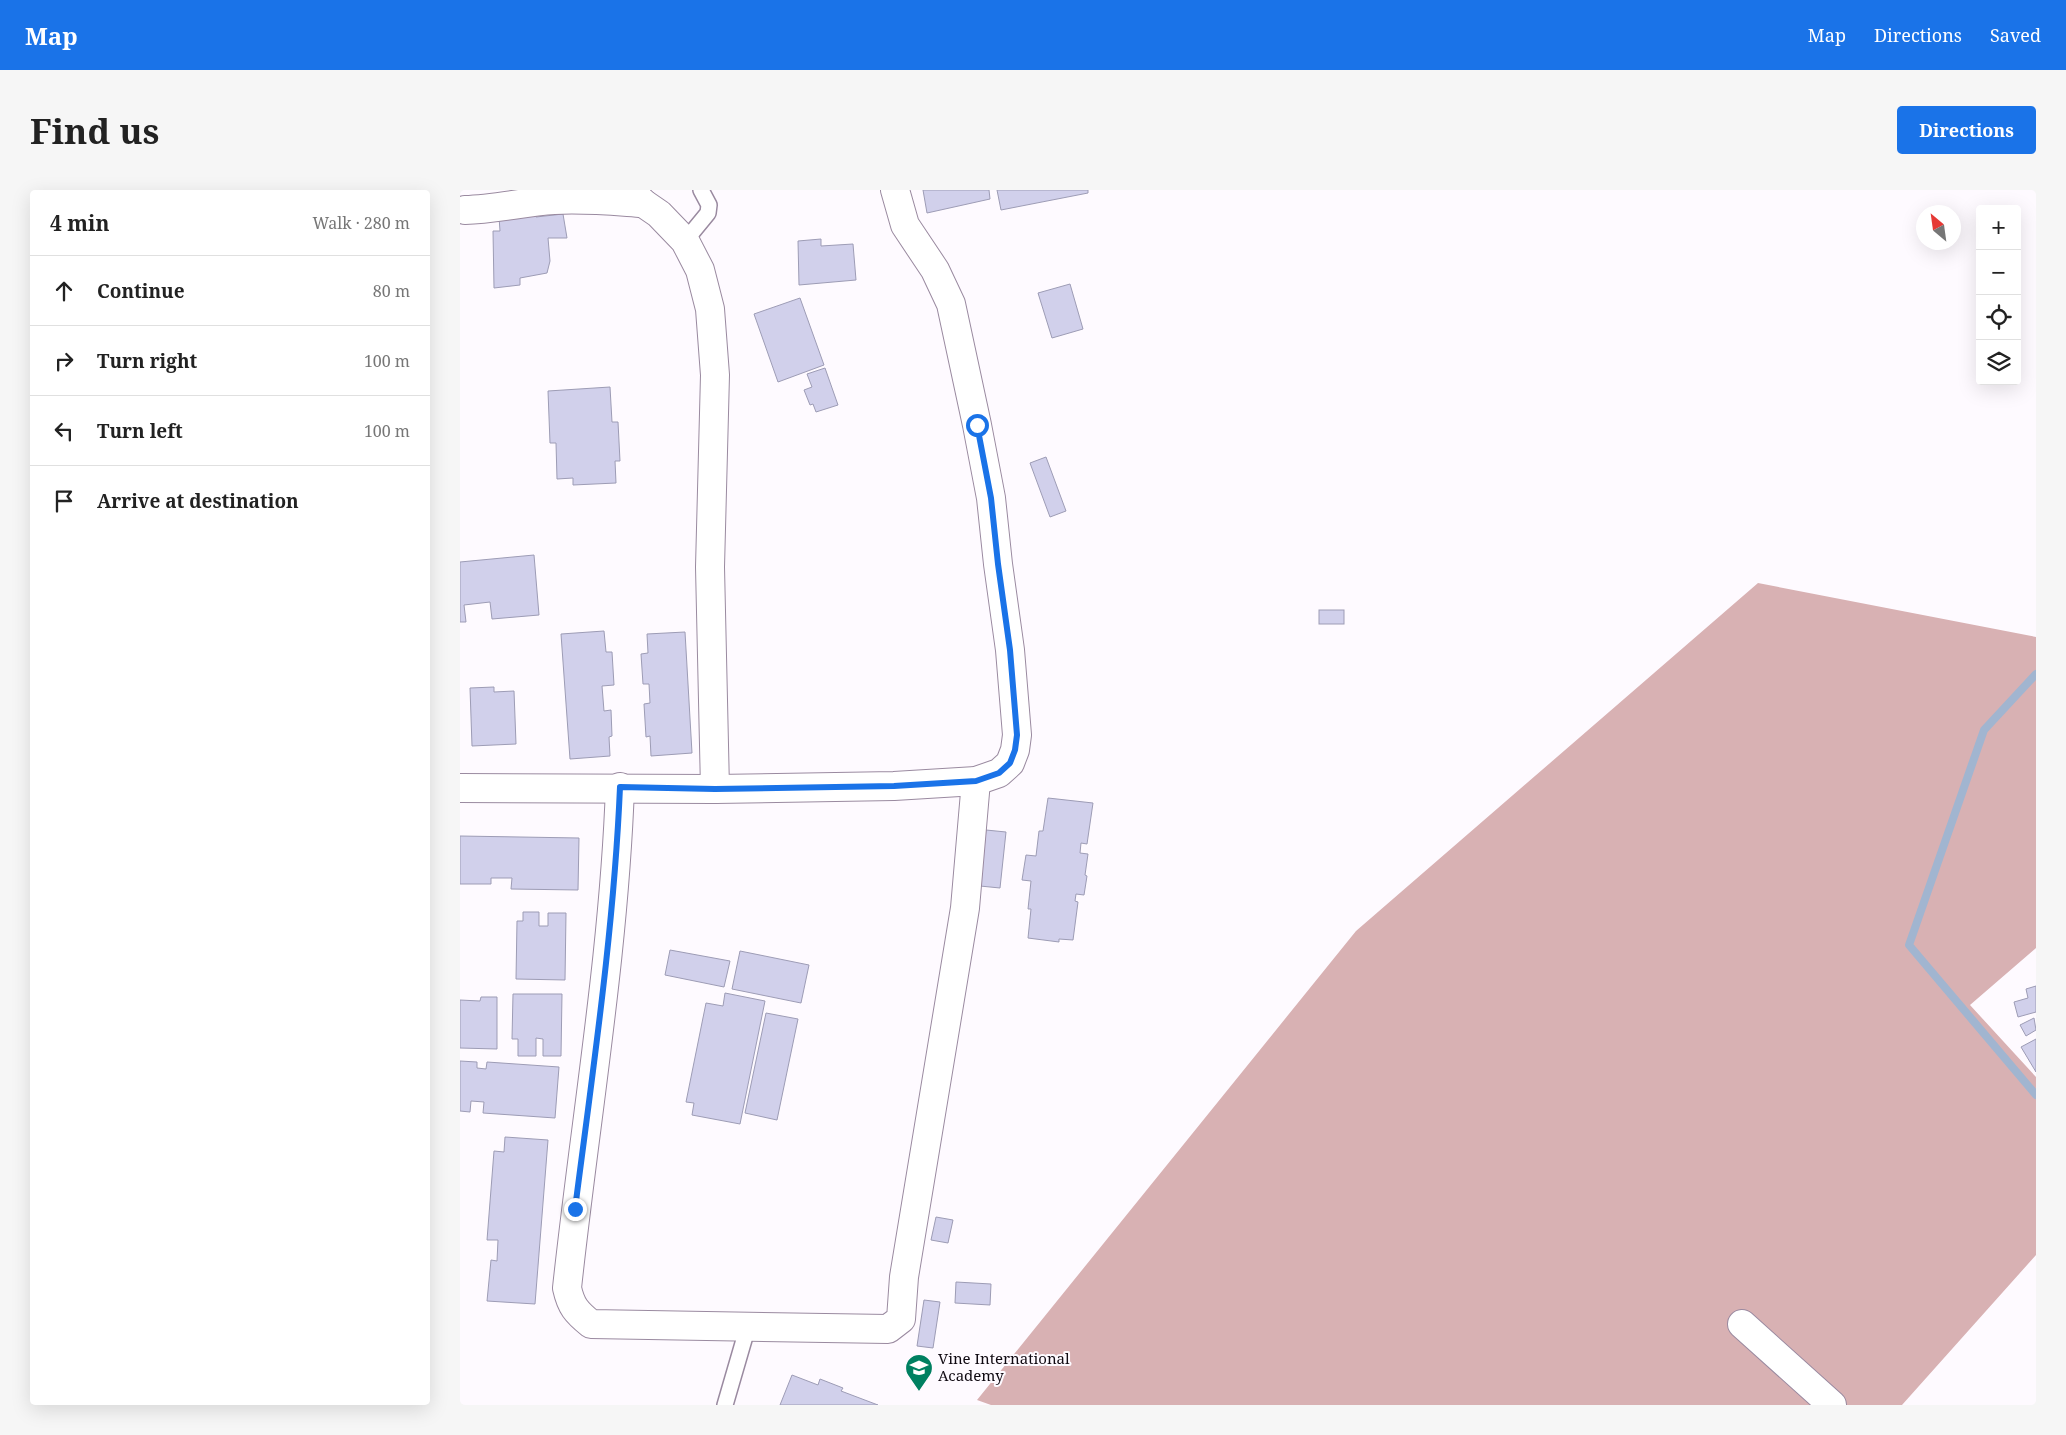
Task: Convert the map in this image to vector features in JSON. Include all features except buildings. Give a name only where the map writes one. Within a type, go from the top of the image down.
[{"type":"street","points":[[460,788],[620,787],[715,789],[894,786],[976,781],[999,773],[1010,763],[1015,750],[1017,735],[1010,650],[991,498],[951,304],[935,270],[905,225],[896,190]]},
{"type":"street","points":[[465,210],[489,209],[553,200],[604,200],[636,196],[659,214],[685,241],[700,270],[710,309],[715,375],[710,567],[715,789]]},
{"type":"street","points":[[620,787],[618,840],[609,939],[567,1288],[570,1303],[591,1324],[888,1329],[901,1319],[906,1269],[964,908],[976,781]]},
{"type":"street","points":[[1742,1324],[1832,1405]]},
{"type":"lane","points":[[685,241],[708,213],[709,205],[701,190]]},
{"type":"lane","points":[[725,1405],[748,1326]]},
{"type":"shaded area","points":[[1758,583],[2036,637],[2036,948],[1970,1005],[2036,1077],[2036,1255],[1902,1405],[991,1405],[977,1400],[1356,931]]},
{"type":"waterway","points":[[2036,674],[1984,730],[1909,945],[2036,1095]]},
{"type":"place","name":"Vine International Academy","points":[[919,1392]]},
{"type":"route","points":[[575,1209],[609,939],[618,840],[620,787],[715,789],[894,786],[976,781],[999,773],[1010,763],[1015,750],[1017,735],[1010,650],[991,498],[977,425]]}]
